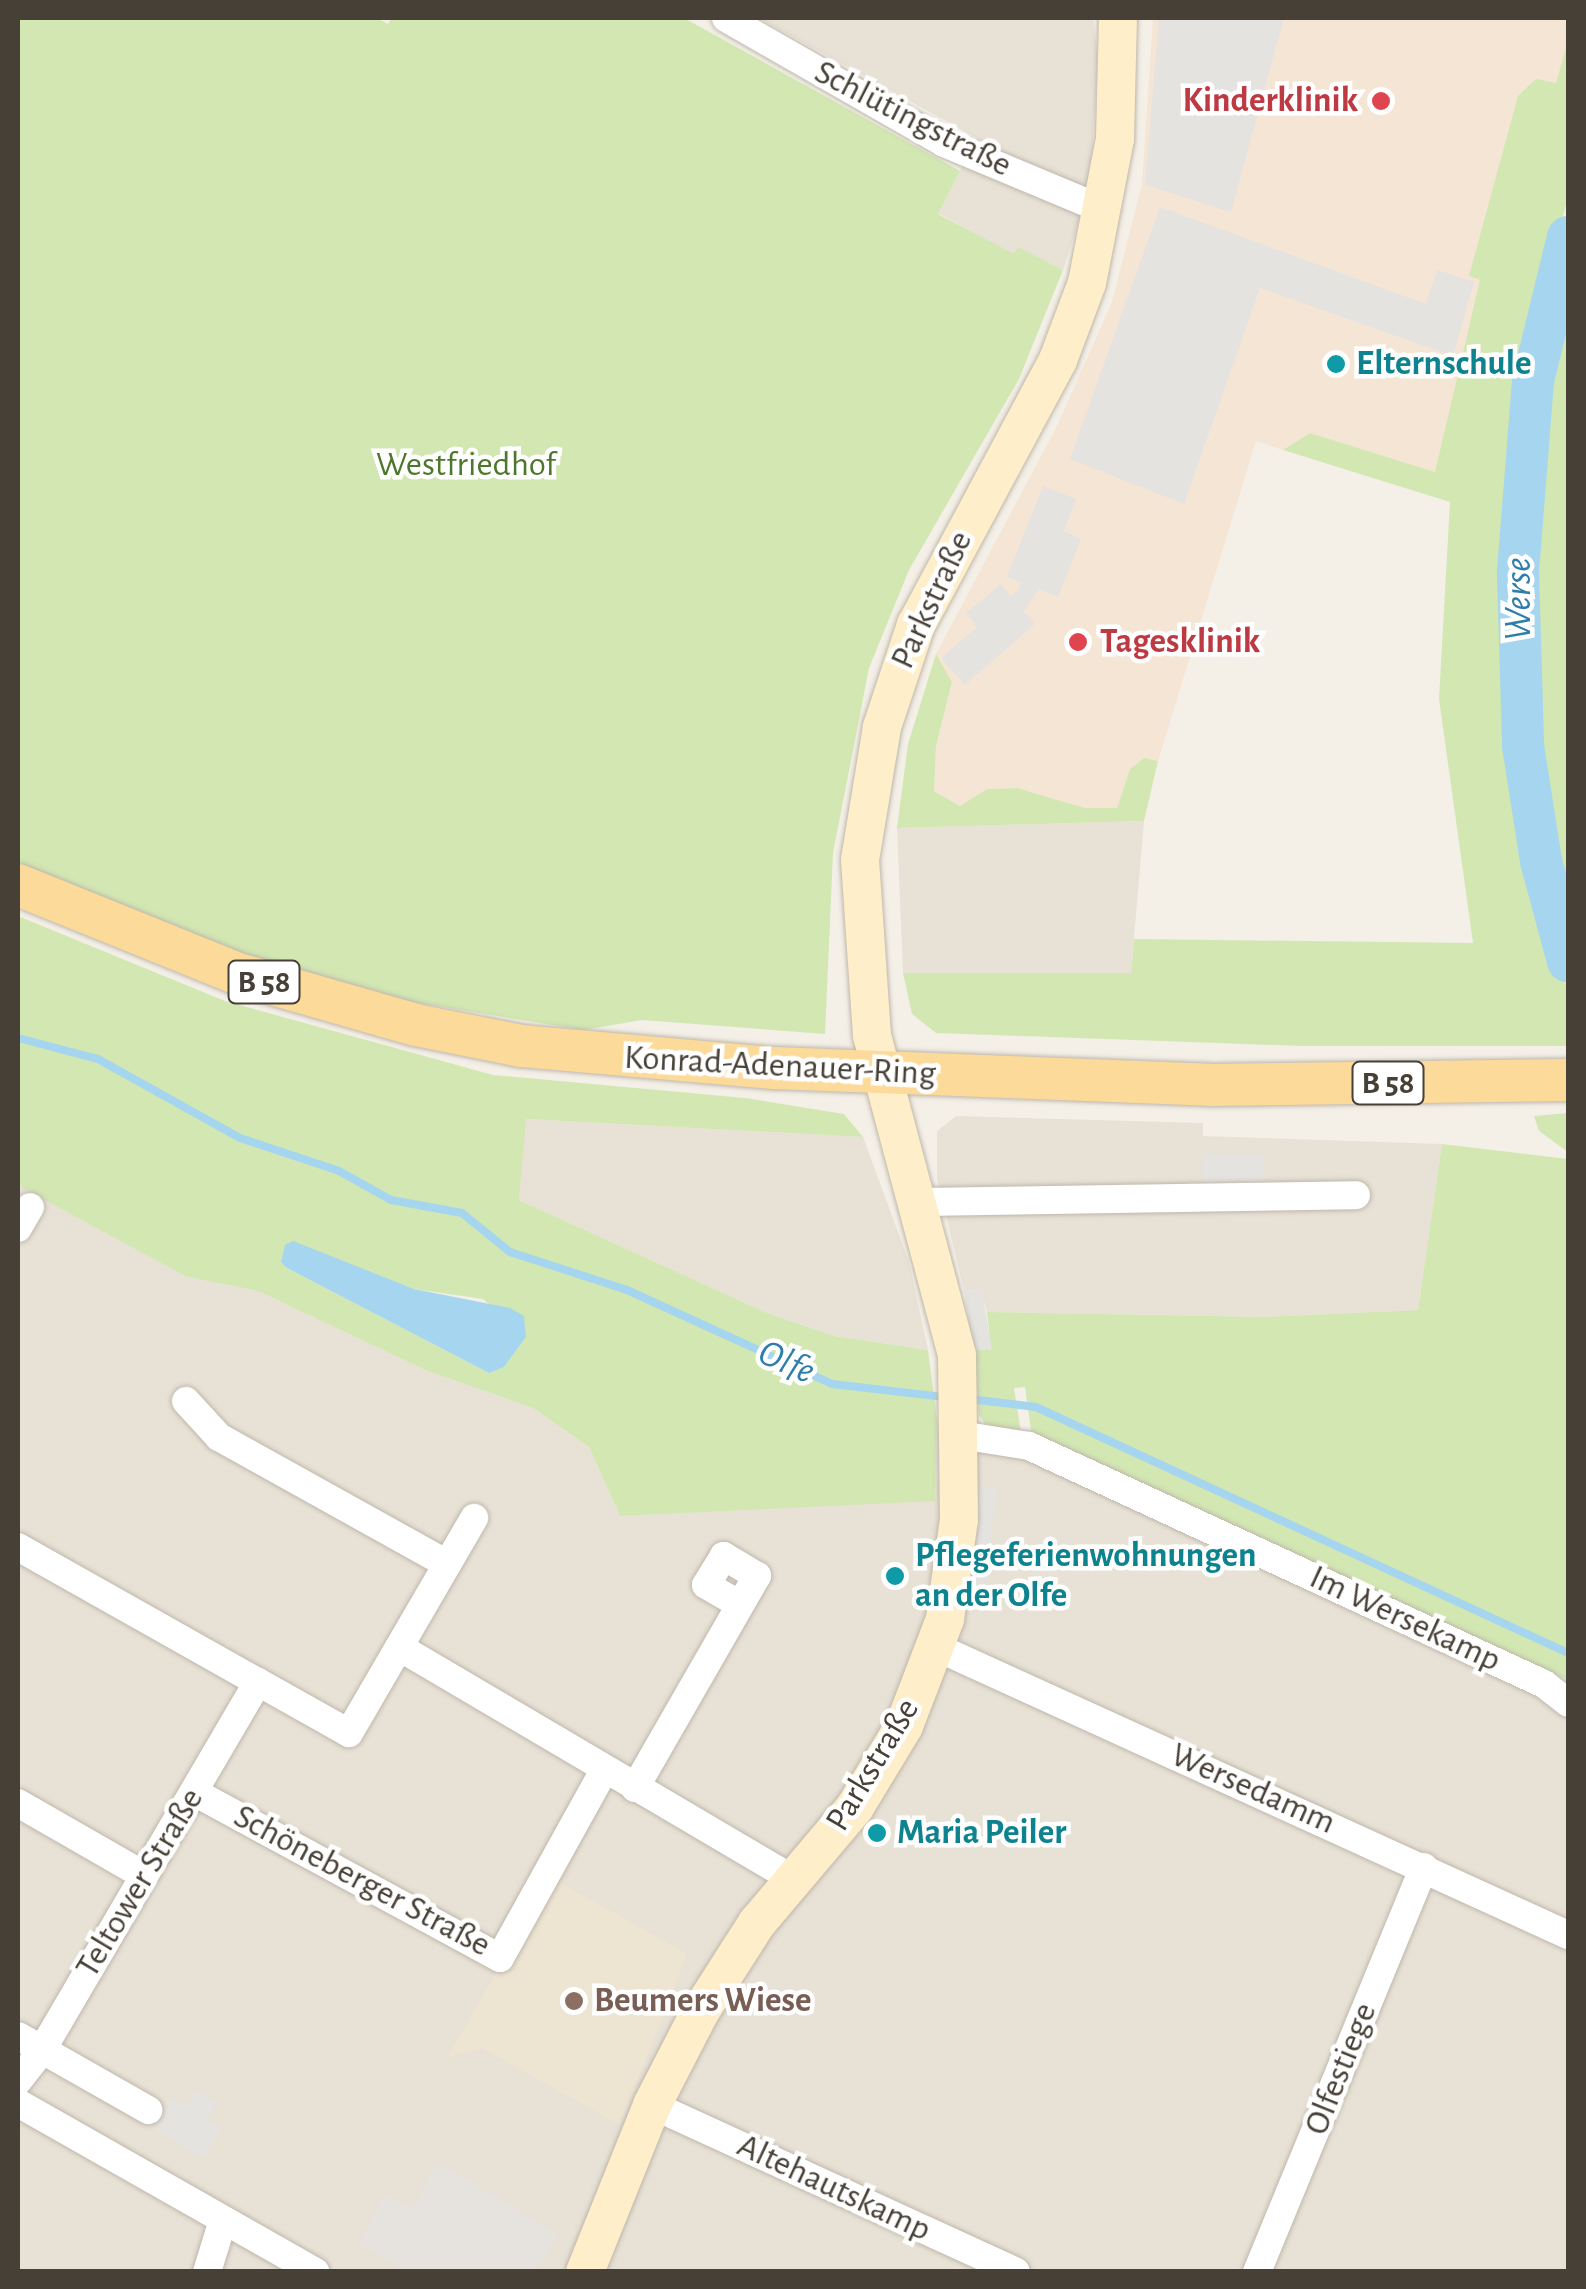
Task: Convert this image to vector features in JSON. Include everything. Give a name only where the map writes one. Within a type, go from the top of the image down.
[{"type":"main road","name":"Konrad-Adenauer-Ring","points":[[18,886],[159,947],[416,1025],[521,1046],[645,1060],[1210,1085],[1567,1080]]},
{"type":"street","name":"Schlütingstraße","points":[[726,18],[944,142],[1104,210]]},
{"type":"street","name":"Parkstraße","points":[[584,2272],[652,2105],[700,2012],[794,1880],[855,1808],[904,1726],[936,1648],[958,1535],[960,1410],[920,1202],[880,1072],[862,944],[860,860],[882,727],[936,580],[1058,360],[1087,282],[1115,139],[1118,18]]},
{"type":"street","points":[[920,1202],[1356,1195]]},
{"type":"street","points":[[186,1401],[219,1438],[446,1564]]},
{"type":"street","name":"Im Wersekamp","points":[[960,1410],[1544,1684],[1568,1703]]},
{"type":"street","points":[[18,1547],[349,1733],[474,1518]]},
{"type":"street","points":[[634,1788],[740,1605]]},
{"type":"street","points":[[399,1648],[794,1880]]},
{"type":"street","name":"Wersedamm","points":[[936,1648],[1568,1935]]},
{"type":"street","name":"Teltower Straße","points":[[18,2082],[42,2050],[258,1682]]},
{"type":"street","name":"Schöneberger Straße","points":[[194,1792],[500,1958],[604,1770]]},
{"type":"street","points":[[18,1803],[144,1876]]},
{"type":"street","name":"Olfestiege","points":[[1257,2272],[1424,1867]]},
{"type":"street","points":[[18,2036],[148,2110]]},
{"type":"street","points":[[18,2103],[315,2272]]},
{"type":"street","name":"Altehautskamp","points":[[652,2105],[1016,2272]]},
{"type":"street","points":[[208,2272],[223,2220]]},
{"type":"shaded area","points":[[759,18],[1093,18],[1098,59],[1092,151],[1084,207],[1063,270],[1019,248],[1014,255],[938,213],[977,138]]},
{"type":"shaded area","points":[[1153,18],[1568,18],[1568,40],[1556,83],[1469,276],[1481,279],[1435,472],[1310,433],[1283,450],[1256,441],[1158,761],[1144,758],[1130,769],[1117,808],[1085,808],[1017,788],[987,789],[960,806],[934,791],[936,746],[952,682],[936,654],[1057,426],[1112,302],[1142,184]]},
{"type":"shaded area","name":"Kinderklinik","points":[[1159,18],[1284,18],[1231,212],[1145,185]]},
{"type":"shaded area","points":[[1160,207],[1426,304],[1437,270],[1474,282],[1453,356],[1260,288],[1184,504],[1070,459]]},
{"type":"shaded area","points":[[1043,486],[1076,499],[1064,531],[1081,539],[1058,597],[1039,589],[1024,611],[1035,624],[965,685],[941,658],[977,627],[966,613],[1001,584],[1011,596],[1018,590],[1021,582],[1007,577]]},
{"type":"shaded area","points":[[1144,821],[1131,973],[903,973],[897,828]]},
{"type":"shaded area","points":[[956,1116],[1203,1123],[1203,1136],[1442,1144],[1418,1310],[1266,1317],[987,1312],[981,1291],[964,1290],[937,1178],[937,1131]]},
{"type":"shaded area","points":[[525,1119],[863,1137],[909,1262],[928,1350],[834,1336],[767,1313],[519,1200]]},
{"type":"shaded area","points":[[1203,1154],[1264,1154],[1264,1186],[1203,1185]]},
{"type":"shaded area","points":[[18,1183],[187,1277],[258,1291],[425,1370],[533,1408],[589,1447],[620,1516],[935,1500],[937,1420],[1020,1433],[1568,1681],[1568,2271],[18,2271]]},
{"type":"shaded area","points":[[964,1290],[982,1291],[992,1350],[973,1350]]},
{"type":"shaded area","points":[[980,1486],[996,1488],[986,1597],[968,1596]]},
{"type":"shaded area","name":"Beumers Wiese","points":[[550,1877],[687,1954],[620,2125],[482,2048],[448,2057]]},
{"type":"shaded area","points":[[195,2091],[216,2103],[207,2120],[221,2128],[204,2158],[155,2129],[172,2099],[186,2106]]},
{"type":"shaded area","points":[[438,2162],[558,2234],[537,2271],[408,2271],[358,2244],[385,2194],[412,2209]]},
{"type":"green space","name":"Westfriedhof","points":[[18,18],[377,18],[388,24],[392,18],[684,18],[960,171],[938,214],[1014,254],[1018,247],[1063,270],[1019,379],[909,570],[869,668],[833,853],[825,1034],[642,1020],[583,1030],[394,999],[172,934],[18,862]]},
{"type":"green space","points":[[1568,40],[1568,196],[1524,377],[1508,574],[1513,747],[1531,865],[1568,993],[1568,1046],[1303,1046],[936,1033],[912,1014],[903,973],[1131,973],[1134,939],[1473,943],[1439,699],[1450,502],[1283,450],[1310,433],[1435,472],[1480,280],[1469,276],[1518,96],[1536,79],[1556,83]]},
{"type":"green space","points":[[1568,279],[1568,930],[1533,741],[1526,571],[1543,381]]},
{"type":"green space","points":[[936,654],[952,682],[936,746],[934,791],[960,806],[987,789],[1017,788],[1085,808],[1117,808],[1130,769],[1144,758],[1158,761],[1144,821],[897,828],[908,744]]},
{"type":"green space","points":[[18,916],[225,1001],[493,1075],[745,1098],[844,1114],[863,1137],[526,1119],[519,1200],[767,1313],[834,1336],[928,1350],[937,1420],[935,1501],[620,1516],[589,1447],[533,1408],[425,1370],[258,1291],[187,1277],[18,1183]],"holes":[[[341,1263],[414,1289],[483,1299],[526,1337],[504,1367],[489,1373],[287,1268]]]},
{"type":"green space","points":[[1568,1113],[1568,1152],[1539,1131],[1534,1116]]},
{"type":"green space","points":[[1442,1144],[1568,1159],[1568,1680],[1032,1437],[1025,1387],[1014,1388],[1021,1433],[987,1427],[979,1415],[974,1350],[991,1349],[987,1312],[1266,1317],[1418,1310]]},
{"type":"water","points":[[293,1241],[414,1289],[510,1308],[524,1316],[526,1337],[504,1367],[489,1373],[287,1268],[281,1262],[285,1245]]},
{"type":"waterway","name":"Werse","points":[[1568,237],[1533,381],[1518,573],[1523,746],[1541,861],[1568,961]]},
{"type":"waterway","name":"Olfe","points":[[18,1038],[98,1059],[240,1138],[339,1171],[391,1200],[462,1213],[510,1252],[627,1290],[832,1384],[945,1397]]},
{"type":"waterway","name":"Olfe","points":[[969,1399],[1036,1407],[1568,1653]]},
{"type":"place","name":"Kinderklinik","points":[[1381,101]]},
{"type":"place","name":"Elternschule","points":[[1336,364]]},
{"type":"place","name":"Tagesklinik","points":[[1078,642]]},
{"type":"place","name":"Pflegeferienwohnungen an der Olfe","points":[[895,1576]]},
{"type":"place","name":"Maria Peiler","points":[[877,1833]]},
{"type":"place","name":"Beumers Wiese","points":[[574,2001]]}]
